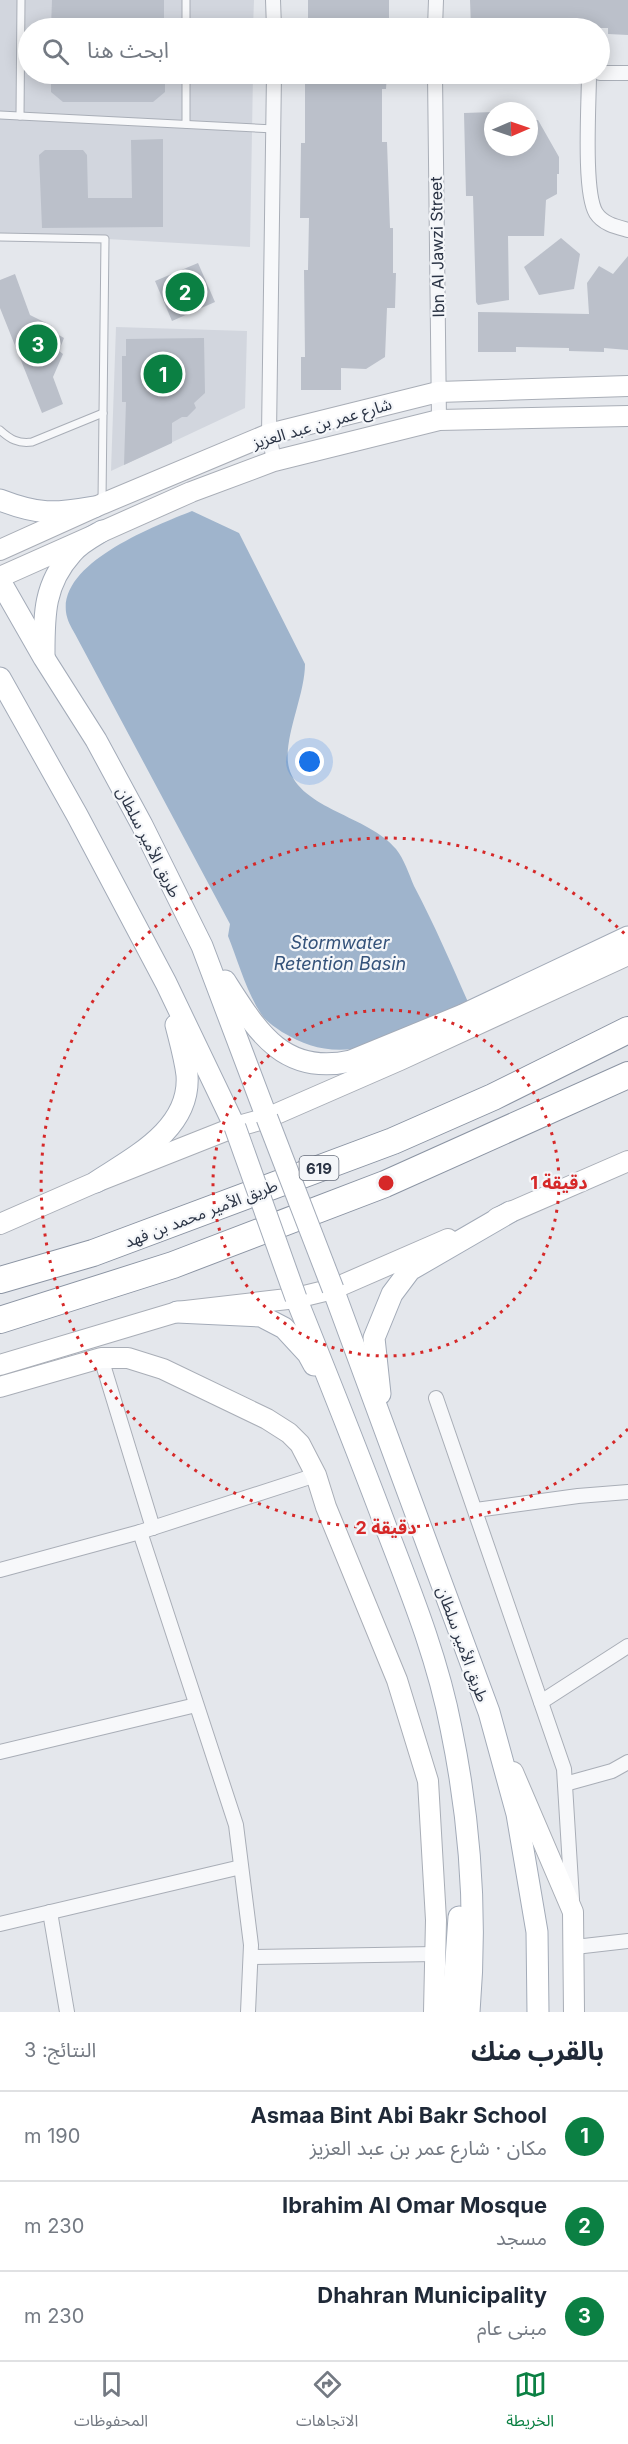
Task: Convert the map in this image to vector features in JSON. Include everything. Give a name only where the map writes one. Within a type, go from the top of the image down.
[{"type":"highway","name":"طريق الأمير محمد بن فهد","points":[[0,1280],[93,1253],[393,1141],[493,1097],[628,1030]]},
{"type":"highway","name":"619","points":[[0,1320],[173,1265],[386,1184],[628,1075]]},
{"type":"main road","points":[[0,500],[39,513],[54,514],[98,506]]},
{"type":"main road","points":[[44,658],[44,612],[51,583],[72,552],[102,531]]},
{"type":"main road","name":"طريق الأمير سلطان","points":[[0,579],[44,658],[96,740],[202,946],[333,1289],[489,1712],[517,1814],[536,1920],[538,2012]]},
{"type":"main road","points":[[1,682],[77,815],[166,983],[235,1127]]},
{"type":"main road","points":[[202,946],[253,1025],[281,1051],[300,1061],[318,1065],[351,1061],[371,1053],[463,1015],[628,937]]},
{"type":"main road","points":[[96,1182],[146,1149],[164,1133],[179,1113],[184,1099],[187,1075],[166,983]]},
{"type":"main road","name":"طريق الأمير سلطان","points":[[235,1127],[296,1298],[424,1628],[449,1716],[463,1791],[471,1918],[472,1978],[469,2012]]},
{"type":"main road","points":[[396,1462],[378,1386],[374,1338],[383,1312],[392,1294],[410,1270],[510,1212]]},
{"type":"main road","points":[[177,1312],[261,1316],[284,1328],[308,1354],[356,1448]]},
{"type":"main road","points":[[450,2012],[461,1883],[463,1791]]},
{"type":"street","points":[[273,0],[274,18]]},
{"type":"street","points":[[435,18],[436,0]]},
{"type":"street","points":[[610,73],[628,73]]},
{"type":"street","points":[[274,84],[269,434],[274,461]]},
{"type":"street","name":"Ibn Al Jawzi Street","points":[[435,84],[440,420]]},
{"type":"street","points":[[589,84],[588,192],[596,214],[611,226],[628,230]]},
{"type":"street","name":"شارع عمر بن عبد العزيز","points":[[0,550],[269,434],[438,392],[628,386]]},
{"type":"street","points":[[0,579],[191,492],[274,461],[440,420],[628,416]]},
{"type":"street","points":[[0,1224],[96,1182],[235,1127],[267,1118],[400,1060],[628,955]]},
{"type":"street","points":[[0,1365],[177,1312],[296,1298],[333,1289],[628,1161]]},
{"type":"street","points":[[0,1387],[101,1358],[128,1358],[163,1369],[279,1425],[300,1444],[316,1474],[326,1507],[397,1680],[428,1781],[436,1920],[434,2012]]},
{"type":"street","points":[[101,1358],[146,1530],[196,1705],[236,1825],[251,1945],[248,2012]]},
{"type":"street","points":[[436,1398],[564,1769],[575,1947],[574,2012]]},
{"type":"street","points":[[0,1570],[146,1530],[316,1474]]},
{"type":"street","points":[[476,1510],[578,1496],[628,1492]]},
{"type":"street","points":[[541,1701],[628,1646]]},
{"type":"street","points":[[0,1752],[196,1705]]},
{"type":"street","points":[[489,1712],[573,1912]]},
{"type":"street","points":[[565,1784],[612,1771],[628,1762]]},
{"type":"street","points":[[0,1924],[241,1867]]},
{"type":"street","points":[[50,1912],[66,2012]]},
{"type":"street","points":[[575,1947],[628,1941]]},
{"type":"street","points":[[251,1957],[435,1954]]},
{"type":"lane","points":[[21,0],[21,18]]},
{"type":"lane","points":[[186,0],[186,18]]},
{"type":"lane","points":[[20,84],[20,116]]},
{"type":"lane","points":[[186,84],[186,124]]},
{"type":"lane","points":[[0,114],[274,129]]},
{"type":"lane","points":[[0,237],[105,239],[103,413],[98,506]]},
{"type":"lane","points":[[0,430],[13,440],[32,442],[103,413]]},
{"type":"shaded area","points":[[0,0],[254,0],[253,18],[18,18],[18,84],[253,84],[250,247],[0,233]]},
{"type":"shaded area","points":[[116,327],[247,331],[245,408],[111,471]]},
{"type":"water","name":"Stormwater Retention Basin","points":[[192,511],[239,533],[305,664],[288,757],[289,768],[296,782],[321,803],[369,828],[396,849],[468,1002],[353,1049],[343,1050],[325,1049],[299,1041],[282,1032],[264,1018],[258,1009],[228,936],[230,924],[72,629],[66,612],[68,594],[78,577],[93,562],[134,536]]},
{"type":"building","points":[[52,0],[164,0],[164,18],[51,18]]},
{"type":"building","points":[[308,0],[389,0],[389,18],[308,18]]},
{"type":"building","points":[[470,0],[628,0],[628,35],[610,34],[610,18],[471,18]]},
{"type":"building","points":[[51,84],[165,84],[165,92],[153,102],[63,102],[51,92]]},
{"type":"building","points":[[305,84],[386,84],[386,89],[382,89],[382,142],[387,142],[390,228],[393,228],[393,273],[396,273],[395,308],[387,308],[385,357],[366,369],[341,368],[341,390],[301,390],[301,357],[305,357],[304,270],[308,270],[309,218],[300,218],[301,143],[305,143]]},
{"type":"building","points":[[484,112],[484,156],[538,156],[538,120],[559,157],[557,194],[546,200],[544,236],[508,236],[509,300],[478,305],[476,302],[473,196],[466,196],[464,113]]},
{"type":"building","points":[[163,139],[163,227],[42,228],[39,155],[45,150],[83,150],[87,155],[88,198],[132,198],[131,140]]},
{"type":"building","points":[[561,238],[580,254],[574,289],[539,295],[524,267]]},
{"type":"building","points":[[628,256],[628,350],[604,348],[604,352],[569,351],[569,348],[516,347],[516,352],[478,352],[478,312],[589,314],[587,283],[599,266],[613,274]]},
{"type":"building","points":[[198,263],[215,302],[172,321],[155,281]]},
{"type":"building","points":[[15,274],[30,315],[52,326],[50,330],[64,338],[59,351],[63,354],[53,377],[63,404],[42,413],[0,308],[0,280]]},
{"type":"building","points":[[204,338],[205,393],[194,403],[196,408],[187,417],[182,417],[172,423],[172,443],[124,465],[126,402],[122,402],[122,356],[126,356],[126,339]]},
{"type":"place","name":"Ibrahim Al Omar Mosque","points":[[185,292]]},
{"type":"place","name":"Dhahran Municipality","points":[[38,344]]},
{"type":"place","name":"Asmaa Bint Abi Bakr School","points":[[163,374]]}]
